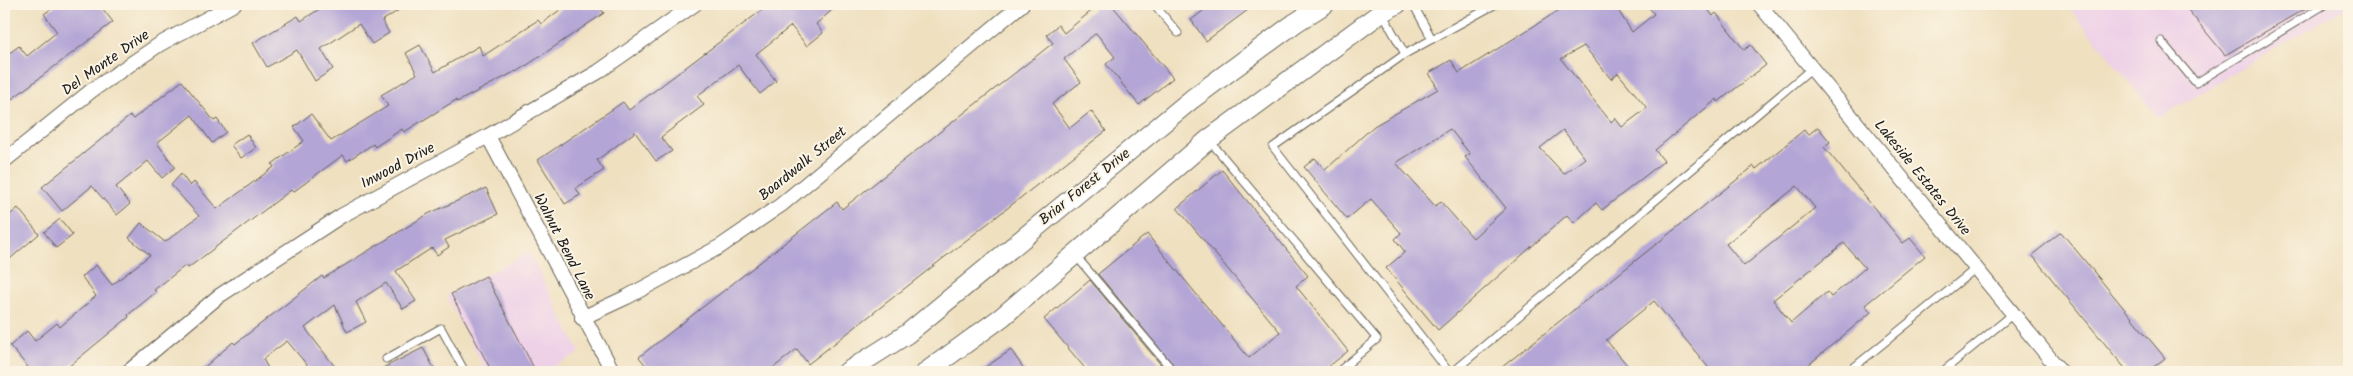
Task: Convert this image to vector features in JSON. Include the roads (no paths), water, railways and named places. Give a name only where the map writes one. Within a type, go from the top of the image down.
[{"type":"main road","name":"Briar Forest Drive","points":[[847,372],[907,334],[1192,99],[1295,23],[1325,4]]},
{"type":"main road","points":[[931,371],[1002,317],[1208,140],[1385,6]]},
{"type":"street","name":"Del Monte Drive","points":[[4,161],[91,91],[160,44],[234,4]]},
{"type":"street","name":"Inwood Drive","points":[[128,372],[219,296],[341,216],[488,136],[598,72],[695,4]]},
{"type":"street","name":"Boardwalk Street","points":[[582,318],[627,297],[721,246],[781,205],[1022,4]]},
{"type":"street","name":"Lakeside Estates Drive","points":[[1759,4],[2061,372]]},
{"type":"street","name":"Walnut Bend Lane","points":[[488,136],[582,318],[613,372]]},
{"type":"lane","points":[[1154,4],[1178,33]]},
{"type":"lane","points":[[1413,4],[1432,39]]},
{"type":"lane","points":[[1449,372],[1273,147],[1405,54],[1496,4]]},
{"type":"lane","points":[[2161,41],[2196,83],[2326,4]]},
{"type":"lane","points":[[1385,6],[1405,54]]},
{"type":"lane","points":[[1453,372],[1812,68]]},
{"type":"lane","points":[[1208,140],[1377,339],[1338,372]]},
{"type":"lane","points":[[1075,254],[1174,372]]},
{"type":"lane","points":[[1848,372],[1975,269]]},
{"type":"lane","points":[[1942,372],[2013,314]]},
{"type":"lane","points":[[386,359],[441,328],[465,372]]}]
